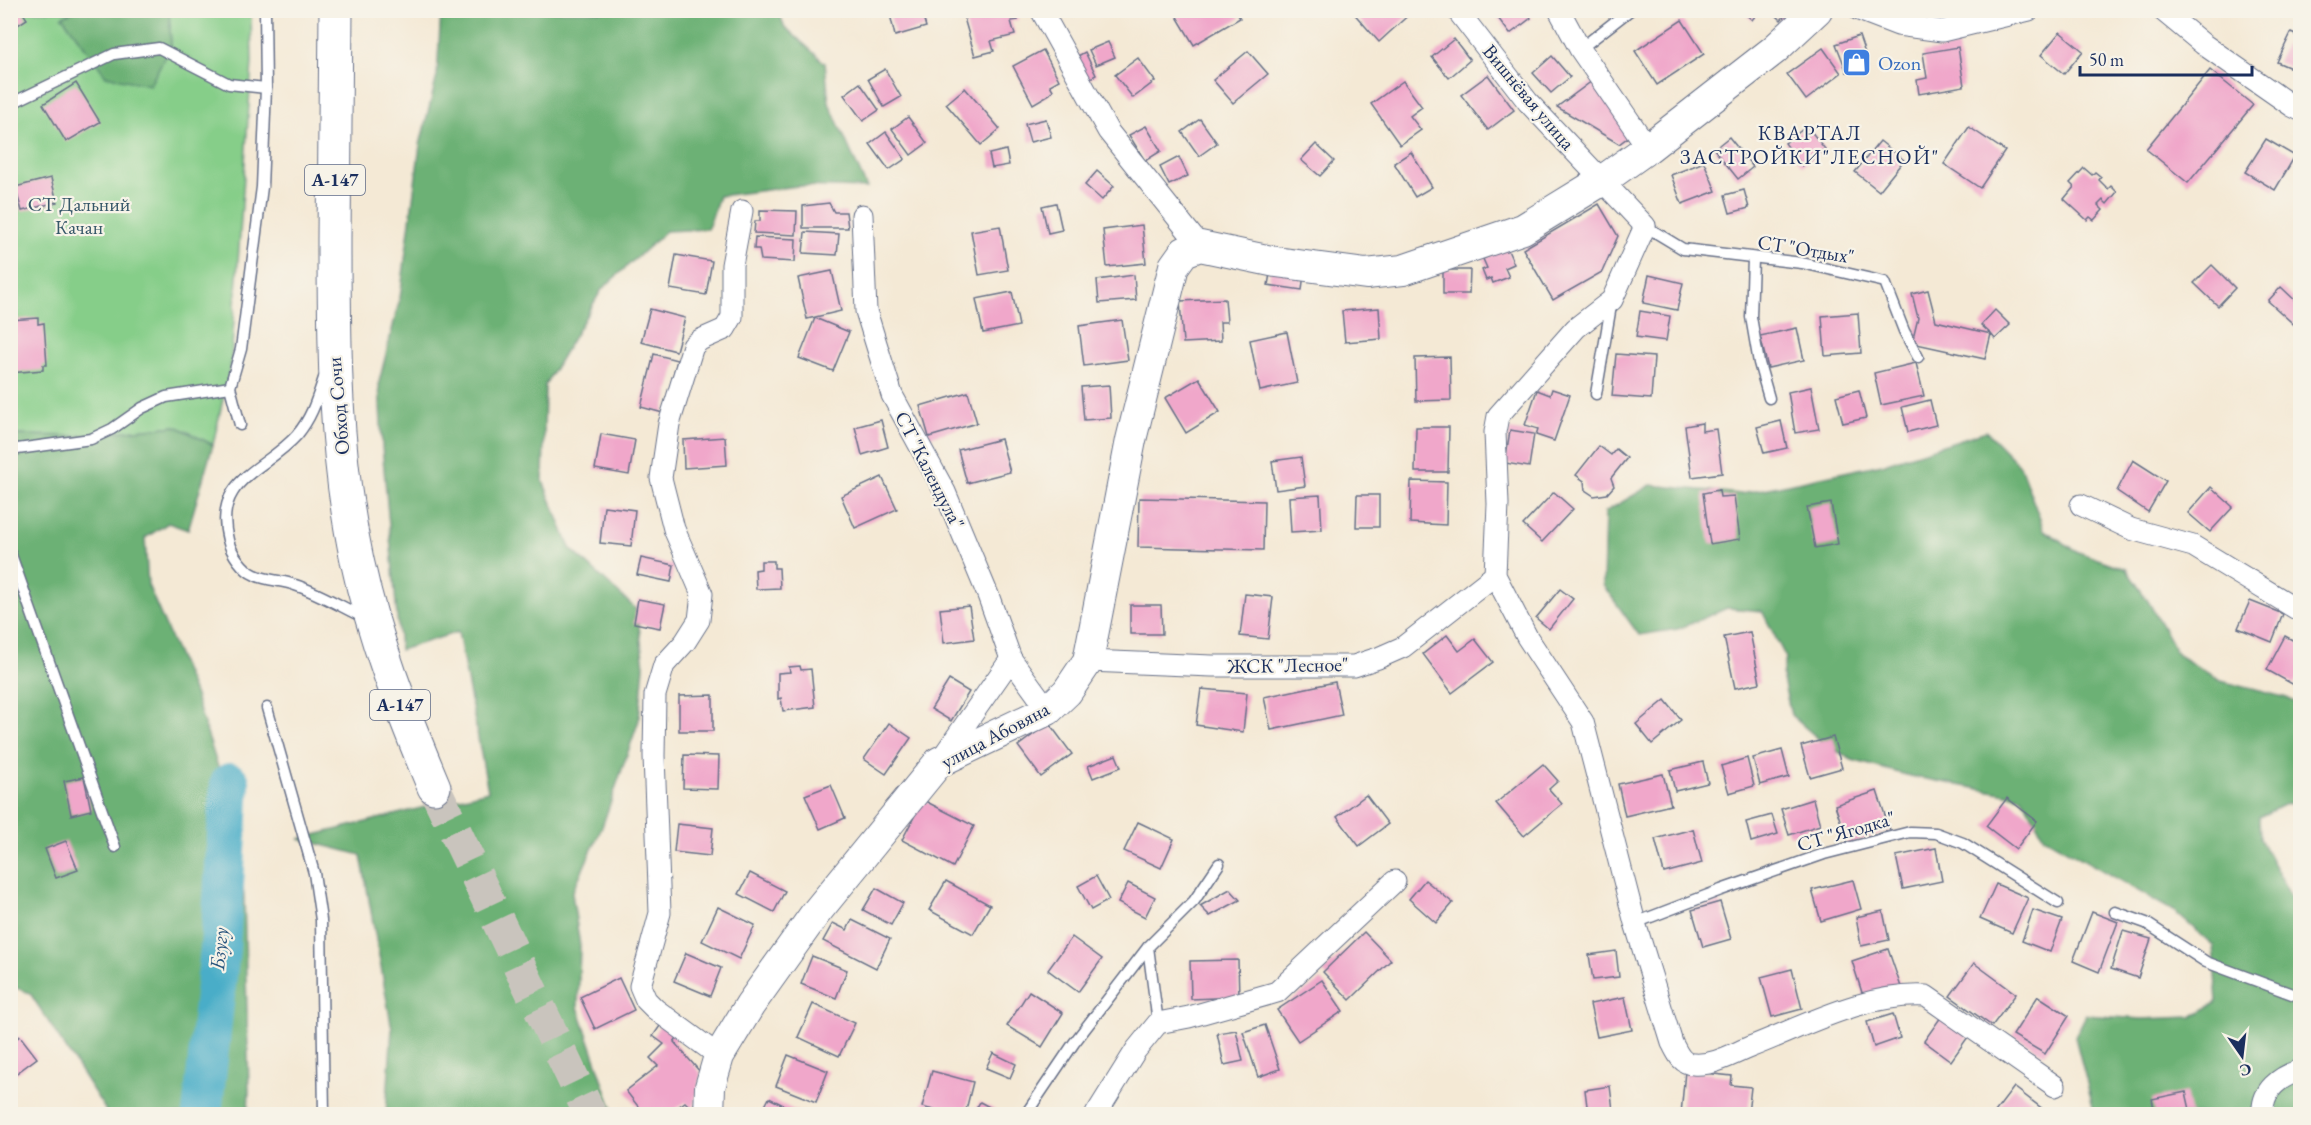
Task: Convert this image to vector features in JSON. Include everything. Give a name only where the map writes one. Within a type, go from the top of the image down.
[{"type":"highway","name":"Обход Сочи","points":[[336,10],[334,349],[344,477],[357,558],[372,621],[399,701],[434,788]]},
{"type":"street","points":[[1041,10],[1108,131],[1200,246],[1276,262],[1366,274],[1403,270],[1523,229],[1604,180],[1648,148],[1774,50],[1817,10]]},
{"type":"street","name":"Вишнёвая улица","points":[[1457,10],[1528,102],[1646,226]]},
{"type":"street","points":[[1559,10],[1580,49],[1648,148]]},
{"type":"street","points":[[1860,10],[1898,25],[1942,31],[2029,10]]},
{"type":"street","points":[[2162,10],[2203,44],[2301,110]]},
{"type":"street","points":[[719,1056],[655,1009],[646,1000],[640,986],[660,913],[654,756],[655,696],[664,665],[685,642],[699,620],[702,594],[674,529],[661,478],[669,424],[693,346],[700,340],[725,329],[732,317],[732,265],[742,211]]},
{"type":"street","name":"СТ \"Календула\"","points":[[862,215],[866,311],[892,395],[945,492],[988,595],[1011,659],[1048,710]]},
{"type":"street","points":[[1646,226],[1612,300],[1576,328],[1498,416],[1495,432],[1498,504],[1495,575],[1527,637],[1583,722],[1635,923],[1672,1043],[1681,1060],[1691,1065],[1710,1063],[1839,1010],[1906,995],[1926,996],[2055,1086]]},
{"type":"street","name":"улица Абовяна","points":[[710,1114],[710,1087],[719,1056],[750,1005],[815,915],[939,762],[1048,710],[1067,692],[1088,661],[1131,440],[1174,266],[1184,252],[1200,246]]},
{"type":"street","points":[[2082,505],[2131,529],[2193,546],[2301,611]]},
{"type":"street","name":"ЖСК \"Лесное\"","points":[[1088,661],[1212,666],[1354,666],[1404,647],[1495,575]]},
{"type":"street","points":[[939,762],[1011,659]]},
{"type":"street","points":[[1096,1114],[1136,1050],[1158,1023],[1189,1017],[1277,992],[1395,881]]},
{"type":"street","points":[[2263,1114],[2264,1098],[2273,1084],[2286,1075],[2301,1070]]},
{"type":"lane","points":[[240,425],[230,387],[241,349],[262,187],[266,88],[265,10]]},
{"type":"lane","points":[[1580,49],[1630,10]]},
{"type":"lane","points":[[10,104],[114,54],[159,48],[229,84],[266,88]]},
{"type":"lane","name":"СТ \"Отдых\"","points":[[1646,226],[1683,249],[1802,263],[1885,282],[1904,331],[1918,357]]},
{"type":"lane","points":[[1753,259],[1751,317],[1759,363],[1769,398]]},
{"type":"lane","points":[[1596,394],[1612,300]]},
{"type":"lane","points":[[334,349],[313,414],[284,448],[247,474],[235,486],[227,502],[225,524],[229,543],[240,562],[254,575],[275,582],[294,584],[372,621]]},
{"type":"lane","points":[[10,450],[91,439],[112,429],[141,408],[165,397],[230,387]]},
{"type":"lane","points":[[10,552],[115,847]]},
{"type":"lane","points":[[267,708],[316,885],[321,920],[324,1114]]},
{"type":"lane","name":"СТ \"Ягодка\"","points":[[1635,923],[1824,855],[1910,832],[1936,833],[1963,843],[2058,903]]},
{"type":"lane","points":[[1026,1114],[1074,1043],[1149,947],[1194,901],[1219,864]]},
{"type":"lane","points":[[2115,912],[2146,923],[2206,962],[2301,997]]},
{"type":"lane","points":[[1149,947],[1158,1023]]},
{"type":"green space","name":"СТ Дальний Качан","points":[[11,11],[75,11],[62,17],[171,45],[169,11],[251,11],[252,62],[231,362],[213,445],[176,426],[77,436],[11,435]]},
{"type":"green space","points":[[75,11],[169,11],[171,45],[150,85],[106,76],[62,16]]},
{"type":"green space","points":[[441,11],[779,11],[784,26],[825,63],[829,103],[867,188],[798,186],[719,196],[708,229],[666,231],[602,289],[545,385],[543,481],[570,548],[637,610],[644,666],[639,720],[602,827],[572,893],[580,946],[578,1007],[614,1114],[386,1114],[392,1029],[361,855],[299,839],[488,791],[458,632],[400,650],[382,446],[379,382],[400,298],[420,145],[437,76]]},
{"type":"green space","points":[[176,426],[213,445],[188,530],[168,523],[145,538],[148,585],[194,693],[229,801],[244,896],[248,1114],[106,1114],[105,1109],[30,993],[11,986],[10,435],[77,436]]},
{"type":"green space","points":[[1986,431],[2020,466],[2044,530],[2078,552],[2126,569],[2148,601],[2178,655],[2221,681],[2287,698],[2300,705],[2300,806],[2287,803],[2259,817],[2260,839],[2293,901],[2300,908],[2300,1114],[2095,1114],[2075,1037],[2086,1015],[2142,1019],[2192,1017],[2217,1002],[2213,945],[2175,912],[2044,837],[2022,797],[1910,776],[1852,760],[1822,742],[1791,715],[1782,675],[1786,658],[1762,611],[1727,608],[1678,629],[1639,635],[1603,585],[1605,512],[1651,485],[1741,494],[1887,463]]},
{"type":"building","points":[[10,10],[21,10],[27,19],[10,30]]},
{"type":"building","points":[[889,10],[921,10],[926,27],[895,36]]},
{"type":"building","points":[[1016,10],[1018,20],[1011,21],[1015,35],[991,41],[994,51],[975,56],[962,11]]},
{"type":"building","points":[[1173,10],[1235,10],[1240,18],[1194,45]]},
{"type":"building","points":[[1351,10],[1414,10],[1379,42]]},
{"type":"building","points":[[1492,10],[1526,10],[1531,18],[1510,34]]},
{"type":"building","points":[[1741,10],[1760,10],[1752,20]]},
{"type":"building","points":[[1771,10],[1790,10],[1781,20]]},
{"type":"building","points":[[1682,20],[1704,54],[1657,85],[1635,51]]},
{"type":"building","points":[[2060,32],[2083,51],[2064,74],[2041,55]]},
{"type":"building","points":[[2291,33],[2300,37],[2300,72],[2277,62]]},
{"type":"building","points":[[1859,36],[1869,65],[1847,72],[1836,44]]},
{"type":"building","points":[[1454,39],[1470,60],[1449,78],[1432,57]]},
{"type":"building","points":[[1108,42],[1115,57],[1096,65],[1089,50]]},
{"type":"building","points":[[1958,47],[1964,86],[1919,94],[1917,80],[1927,78],[1923,53]]},
{"type":"building","points":[[1823,48],[1841,73],[1806,100],[1787,74]]},
{"type":"building","points":[[1043,50],[1059,80],[1050,85],[1053,90],[1050,94],[1033,104],[1013,66]]},
{"type":"building","points":[[1248,51],[1268,74],[1233,103],[1213,80]]},
{"type":"building","points":[[1085,52],[1096,75],[1087,80],[1076,57]]},
{"type":"building","points":[[1552,56],[1570,77],[1551,93],[1533,73]]},
{"type":"building","points":[[1138,58],[1155,81],[1133,98],[1115,75]]},
{"type":"building","points":[[885,69],[901,97],[884,107],[868,79]]},
{"type":"building","points":[[2210,70],[2253,105],[2188,183],[2146,149]]},
{"type":"building","points":[[1488,75],[1514,110],[1488,130],[1461,95]]},
{"type":"building","points":[[1403,81],[1422,107],[1410,116],[1421,130],[1400,145],[1371,104]]},
{"type":"building","points":[[1592,81],[1632,134],[1619,144],[1557,107]]},
{"type":"building","points":[[76,83],[100,122],[66,142],[43,104]]},
{"type":"building","points":[[860,83],[879,110],[863,121],[844,95]]},
{"type":"building","points":[[965,88],[1000,129],[981,145],[946,104]]},
{"type":"building","points":[[908,117],[927,143],[911,155],[892,129]]},
{"type":"building","points":[[1046,119],[1051,137],[1030,142],[1025,124]]},
{"type":"building","points":[[1200,119],[1217,143],[1199,156],[1182,132]]},
{"type":"building","points":[[1146,126],[1161,151],[1145,161],[1129,135]]},
{"type":"building","points":[[1807,126],[1825,149],[1802,166],[1785,143]]},
{"type":"building","points":[[1969,127],[2005,151],[1980,188],[1944,164]]},
{"type":"building","points":[[886,132],[905,159],[889,170],[870,144]]},
{"type":"building","points":[[1729,137],[1753,167],[1738,179],[1714,149]]},
{"type":"building","points":[[2266,139],[2295,156],[2275,190],[2245,172]]},
{"type":"building","points":[[1880,141],[1904,160],[1879,191],[1855,172]]},
{"type":"building","points":[[1316,144],[1334,161],[1320,176],[1301,160]]},
{"type":"building","points":[[1006,150],[1009,165],[992,168],[989,154]]},
{"type":"building","points":[[1411,152],[1432,187],[1415,197],[1394,163]]},
{"type":"building","points":[[1179,157],[1188,176],[1169,185],[1160,167]]},
{"type":"building","points":[[1704,162],[1716,191],[1682,204],[1671,175]]},
{"type":"building","points":[[2084,168],[2092,175],[2095,172],[2108,189],[2111,186],[2117,192],[2107,204],[2103,200],[2098,205],[2103,210],[2094,220],[2090,217],[2087,220],[2064,199],[2074,187],[2070,183]]},
{"type":"building","points":[[1097,171],[1114,186],[1102,200],[1085,185]]},
{"type":"building","points":[[51,178],[57,202],[22,211],[15,187]]},
{"type":"building","points":[[1744,190],[1749,208],[1730,213],[1725,195]]},
{"type":"building","points":[[829,203],[834,212],[846,212],[848,228],[803,228],[803,206]]},
{"type":"building","points":[[1056,203],[1062,230],[1048,233],[1042,206]]},
{"type":"building","points":[[1599,204],[1618,236],[1602,272],[1553,300],[1523,249]]},
{"type":"building","points":[[760,210],[797,211],[796,235],[754,233],[755,221],[760,221]]},
{"type":"building","points":[[1142,225],[1146,263],[1107,267],[1103,230]]},
{"type":"building","points":[[1000,226],[1008,270],[979,275],[971,231]]},
{"type":"building","points":[[805,232],[839,234],[837,255],[803,253]]},
{"type":"building","points":[[755,237],[796,239],[795,262],[761,260],[759,249],[754,249]]},
{"type":"building","points":[[1507,248],[1514,264],[1505,268],[1509,277],[1493,283],[1491,278],[1486,280],[1482,270],[1487,268],[1483,259]]},
{"type":"building","points":[[676,255],[712,261],[706,295],[670,289]]},
{"type":"building","points":[[2212,265],[2235,288],[2218,306],[2194,283]]},
{"type":"building","points":[[1271,268],[1304,273],[1302,290],[1268,285]]},
{"type":"building","points":[[1443,270],[1470,270],[1469,294],[1443,294]]},
{"type":"building","points":[[832,271],[841,311],[807,319],[798,278]]},
{"type":"building","points":[[1134,275],[1136,300],[1099,303],[1097,280]]},
{"type":"building","points":[[1649,275],[1683,283],[1677,310],[1643,303]]},
{"type":"building","points":[[2281,287],[2300,305],[2299,329],[2268,301]]},
{"type":"building","points":[[1928,290],[1936,321],[1991,334],[1985,359],[1912,343],[1918,318],[1912,294]]},
{"type":"building","points":[[1012,292],[1019,326],[983,333],[976,299]]},
{"type":"building","points":[[1225,299],[1227,322],[1220,322],[1221,341],[1183,343],[1180,301]]},
{"type":"building","points":[[1379,308],[1381,339],[1345,342],[1342,311]]},
{"type":"building","points":[[650,309],[685,318],[676,351],[641,342]]},
{"type":"building","points":[[1995,310],[2010,325],[1995,339],[1981,325]]},
{"type":"building","points":[[1640,311],[1670,316],[1666,341],[1636,337]]},
{"type":"building","points":[[1858,313],[1861,353],[1825,356],[1822,316]]},
{"type":"building","points":[[38,318],[38,324],[44,323],[47,365],[43,365],[43,370],[10,373],[10,320]]},
{"type":"building","points":[[815,318],[849,332],[833,371],[799,358]]},
{"type":"building","points":[[1122,320],[1128,360],[1084,366],[1079,326]]},
{"type":"building","points":[[1797,328],[1804,360],[1768,368],[1760,336]]},
{"type":"building","points":[[1287,332],[1297,383],[1260,391],[1250,340]]},
{"type":"building","points":[[654,354],[677,360],[663,413],[641,407]]},
{"type":"building","points":[[1616,354],[1654,357],[1651,399],[1612,396]]},
{"type":"building","points":[[1450,357],[1451,400],[1416,401],[1415,358]]},
{"type":"building","points":[[1916,363],[1924,396],[1881,405],[1874,373]]},
{"type":"building","points":[[1199,378],[1220,412],[1186,433],[1165,398]]},
{"type":"building","points":[[1109,385],[1111,418],[1084,420],[1081,387]]},
{"type":"building","points":[[1811,387],[1819,429],[1795,433],[1788,392]]},
{"type":"building","points":[[1552,389],[1570,395],[1554,441],[1536,435],[1538,429],[1525,425],[1537,390],[1550,395]]},
{"type":"building","points":[[1859,390],[1866,418],[1843,423],[1836,396]]},
{"type":"building","points":[[968,392],[977,423],[929,437],[920,406]]},
{"type":"building","points":[[1930,400],[1936,425],[1908,432],[1902,407]]},
{"type":"building","points":[[881,420],[888,447],[862,455],[855,427]]},
{"type":"building","points":[[1781,421],[1787,448],[1764,453],[1757,427]]},
{"type":"building","points":[[1702,423],[1702,431],[1716,429],[1722,473],[1692,477],[1685,426]]},
{"type":"building","points":[[1416,427],[1449,427],[1448,472],[1415,472]]},
{"type":"building","points":[[1510,430],[1534,434],[1529,467],[1505,463]]},
{"type":"building","points":[[601,434],[635,440],[629,475],[595,469]]},
{"type":"building","points":[[725,437],[727,465],[684,468],[683,440]]},
{"type":"building","points":[[1001,439],[1010,472],[967,483],[958,450]]},
{"type":"building","points":[[1599,446],[1611,455],[1616,449],[1627,458],[1611,478],[1614,486],[1607,494],[1594,496],[1585,490],[1584,481],[1576,475]]},
{"type":"building","points":[[1301,457],[1305,486],[1276,490],[1272,461]]},
{"type":"building","points":[[2133,460],[2166,481],[2148,512],[2117,491]]},
{"type":"building","points":[[882,477],[897,509],[855,528],[841,496]]},
{"type":"building","points":[[1411,481],[1447,482],[1446,525],[1410,523]]},
{"type":"building","points":[[2211,487],[2233,507],[2210,532],[2188,513]]},
{"type":"building","points":[[1719,490],[1720,497],[1734,496],[1740,539],[1710,544],[1703,493]]},
{"type":"building","points":[[1554,492],[1573,509],[1542,542],[1523,525]]},
{"type":"building","points":[[1320,495],[1322,530],[1291,532],[1289,497]]},
{"type":"building","points":[[1357,495],[1379,495],[1379,527],[1356,527]]},
{"type":"building","points":[[1139,498],[1264,501],[1263,550],[1138,547]]},
{"type":"building","points":[[1831,503],[1838,544],[1815,548],[1807,507]]},
{"type":"building","points":[[604,506],[635,510],[631,546],[600,543]]},
{"type":"building","points":[[641,558],[674,565],[671,582],[637,575]]},
{"type":"building","points":[[761,561],[774,561],[774,568],[779,568],[780,588],[756,589],[755,570],[761,569]]},
{"type":"building","points":[[1560,589],[1573,599],[1549,629],[1536,618]]},
{"type":"building","points":[[1245,594],[1273,597],[1268,639],[1240,636]]},
{"type":"building","points":[[638,599],[665,604],[660,628],[634,623]]},
{"type":"building","points":[[2250,601],[2283,614],[2272,642],[2238,628]]},
{"type":"building","points":[[1130,605],[1161,605],[1162,634],[1130,634]]},
{"type":"building","points":[[969,606],[974,639],[944,643],[940,609]]},
{"type":"building","points":[[1750,632],[1760,683],[1735,688],[1724,637]]},
{"type":"building","points":[[1447,635],[1459,651],[1475,639],[1493,662],[1452,693],[1423,654]]},
{"type":"building","points":[[2285,636],[2300,644],[2300,673],[2294,685],[2267,670]]},
{"type":"building","points":[[800,666],[801,670],[811,669],[815,707],[783,711],[781,698],[778,699],[778,673],[790,672],[789,667]]},
{"type":"building","points":[[949,680],[969,692],[951,721],[931,709]]},
{"type":"building","points":[[1335,682],[1342,715],[1271,730],[1264,697]]},
{"type":"building","points":[[1201,689],[1247,693],[1243,732],[1196,725]]},
{"type":"building","points":[[713,695],[713,731],[679,731],[679,696]]},
{"type":"building","points":[[1665,700],[1681,720],[1652,744],[1636,724]]},
{"type":"building","points":[[889,723],[911,738],[886,774],[864,759]]},
{"type":"building","points":[[1049,723],[1072,754],[1041,777],[1018,746]]},
{"type":"building","points":[[1833,737],[1842,768],[1810,777],[1801,746]]},
{"type":"building","points":[[1782,750],[1789,777],[1760,785],[1753,758]]},
{"type":"building","points":[[684,755],[719,756],[718,789],[683,788]]},
{"type":"building","points":[[1116,755],[1121,767],[1093,778],[1088,766]]},
{"type":"building","points":[[1747,758],[1754,786],[1729,793],[1721,766]]},
{"type":"building","points":[[1703,762],[1708,783],[1675,791],[1670,770]]},
{"type":"building","points":[[1543,764],[1558,781],[1549,789],[1562,804],[1524,836],[1496,803]]},
{"type":"building","points":[[1663,774],[1671,805],[1625,816],[1618,784]]},
{"type":"building","points":[[84,777],[91,810],[71,815],[64,781]]},
{"type":"building","points":[[831,785],[845,818],[820,829],[805,795]]},
{"type":"building","points":[[1877,791],[1890,830],[1848,844],[1835,805]]},
{"type":"building","points":[[1366,795],[1388,824],[1359,846],[1337,817]]},
{"type":"building","points":[[2007,798],[2037,821],[2016,849],[1986,826]]},
{"type":"building","points":[[1813,799],[1820,825],[1789,835],[1781,809]]},
{"type":"building","points":[[923,800],[974,826],[953,867],[902,840]]},
{"type":"building","points":[[1772,815],[1778,834],[1751,842],[1746,822]]},
{"type":"building","points":[[1138,822],[1174,839],[1161,868],[1124,851]]},
{"type":"building","points":[[677,824],[713,828],[710,856],[674,852]]},
{"type":"building","points":[[1693,829],[1702,863],[1664,873],[1655,839]]},
{"type":"building","points":[[66,841],[78,870],[56,878],[45,849]]},
{"type":"building","points":[[1936,848],[1942,881],[1903,889],[1896,856]]},
{"type":"building","points":[[750,873],[785,891],[774,912],[739,894]]},
{"type":"building","points":[[1096,876],[1109,900],[1091,910],[1078,886]]},
{"type":"building","points":[[1425,880],[1453,903],[1436,923],[1409,899]]},
{"type":"building","points":[[1853,880],[1861,909],[1821,921],[1812,890]]},
{"type":"building","points":[[946,881],[990,905],[973,934],[929,910]]},
{"type":"building","points":[[1128,883],[1155,897],[1145,917],[1118,903]]},
{"type":"building","points":[[1996,884],[2028,898],[2012,933],[1980,919]]},
{"type":"building","points":[[876,888],[903,903],[891,925],[863,910]]},
{"type":"building","points":[[1230,889],[1240,900],[1210,916],[1200,906]]},
{"type":"building","points":[[1720,902],[1731,939],[1703,947],[1692,910]]},
{"type":"building","points":[[718,907],[755,925],[739,959],[702,941]]},
{"type":"building","points":[[2033,910],[2062,920],[2050,952],[2022,941]]},
{"type":"building","points":[[1883,911],[1889,940],[1861,946],[1856,917]]},
{"type":"building","points":[[2092,912],[2118,922],[2099,972],[2073,961]]},
{"type":"building","points":[[852,920],[890,939],[876,968],[823,941],[833,923],[847,930]]},
{"type":"building","points":[[2123,931],[2151,939],[2138,978],[2111,969]]},
{"type":"building","points":[[1364,932],[1391,960],[1350,1000],[1323,972]]},
{"type":"building","points":[[1072,937],[1102,959],[1078,992],[1048,970]]},
{"type":"building","points":[[1888,949],[1901,987],[1864,999],[1852,961]]},
{"type":"building","points":[[1616,951],[1619,977],[1593,980],[1589,955]]},
{"type":"building","points":[[686,953],[721,968],[710,996],[674,981]]},
{"type":"building","points":[[812,956],[847,970],[836,998],[801,984]]},
{"type":"building","points":[[1238,960],[1239,997],[1191,999],[1190,961]]},
{"type":"building","points":[[1974,963],[2016,994],[1992,1026],[1950,996]]},
{"type":"building","points":[[1792,969],[1802,1009],[1772,1017],[1761,977]]},
{"type":"building","points":[[619,978],[634,1010],[595,1029],[580,997]]},
{"type":"building","points":[[1322,980],[1343,1011],[1298,1041],[1277,1010]]},
{"type":"building","points":[[1029,991],[1063,1013],[1042,1047],[1007,1026]]},
{"type":"building","points":[[2038,996],[2069,1016],[2045,1054],[2013,1035]]},
{"type":"building","points":[[1625,997],[1632,1030],[1597,1037],[1590,1004]]},
{"type":"building","points":[[813,1004],[855,1023],[839,1056],[798,1037]]},
{"type":"building","points":[[1893,1014],[1900,1038],[1874,1047],[1867,1022]]},
{"type":"building","points":[[1941,1017],[1968,1037],[1951,1061],[1924,1041]]},
{"type":"building","points":[[662,1023],[679,1035],[674,1042],[701,1073],[693,1110],[685,1102],[668,1114],[644,1114],[626,1091],[658,1066],[650,1058],[664,1044],[653,1036]]},
{"type":"building","points":[[1265,1025],[1280,1069],[1258,1077],[1243,1032]]},
{"type":"building","points":[[1236,1030],[1243,1061],[1224,1065],[1217,1033]]},
{"type":"building","points":[[20,1036],[37,1058],[10,1078],[10,1044]]},
{"type":"building","points":[[993,1053],[1016,1064],[1010,1078],[986,1068]]},
{"type":"building","points":[[788,1055],[828,1071],[816,1102],[776,1086]]},
{"type":"building","points":[[932,1071],[973,1082],[965,1114],[948,1114],[922,1107]]},
{"type":"building","points":[[1685,1071],[1732,1076],[1731,1085],[1751,1087],[1748,1114],[1681,1114]]},
{"type":"building","points":[[1610,1086],[1613,1110],[1588,1114],[1585,1090]]},
{"type":"building","points":[[2014,1087],[2044,1110],[2041,1114],[1998,1114],[1995,1112]]},
{"type":"building","points":[[2186,1092],[2191,1114],[2155,1114],[2152,1099]]},
{"type":"building","points":[[769,1098],[802,1114],[761,1114]]},
{"type":"building","points":[[980,1102],[1002,1114],[973,1114]]},
{"type":"waterway","name":"Бзугу","points":[[202,1114],[220,949],[230,783]]},
{"type":"tunnel","points":[[434,787],[590,1114]]},
{"type":"place","name":"Ozon","points":[[1857,63]]},
{"type":"district","name":"КВАРТАЛ ЗАСТРОЙКИ\"ЛЕСНОЙ\"","points":[[1810,145]]}]
